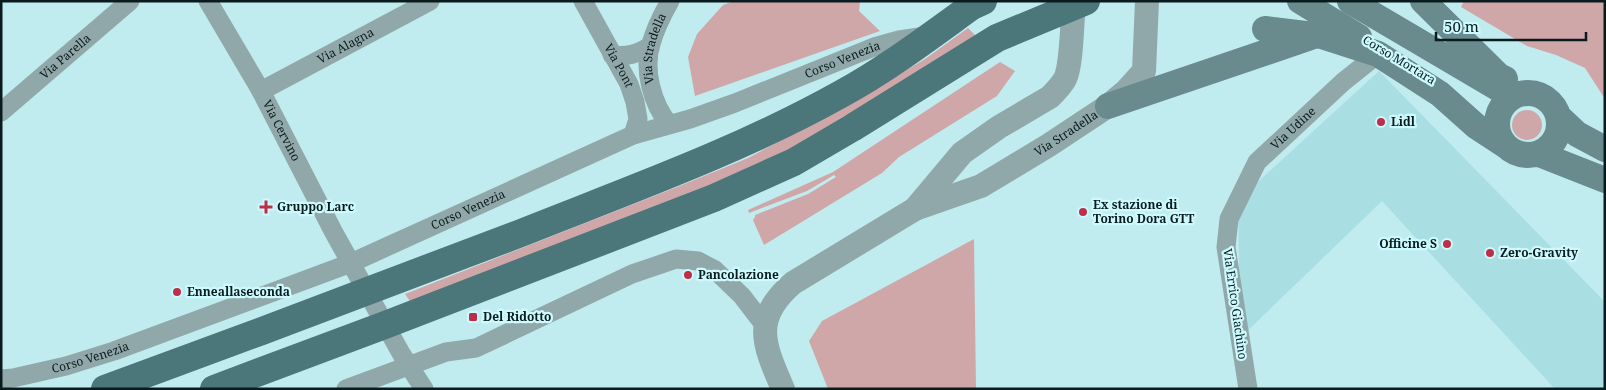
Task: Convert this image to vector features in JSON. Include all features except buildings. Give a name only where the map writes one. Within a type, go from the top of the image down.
[{"type":"main road","name":"Corso Venezia","points":[[104,389],[367,292],[684,169],[808,112],[843,93],[932,35],[972,6],[983,1]]},
{"type":"main road","name":"Corso Mortara","points":[[1300,1],[1497,119]]},
{"type":"main road","name":"Corso Mortara","points":[[1350,1],[1521,95]]},
{"type":"main road","points":[[1423,1],[1499,76],[1521,95]]},
{"type":"main road","points":[[214,389],[714,198],[794,162],[997,38],[1078,3]]},
{"type":"main road","points":[[1265,29],[1317,35],[1345,42],[1378,54],[1440,94],[1477,127],[1516,154],[1524,156],[1539,154],[1549,148],[1556,140],[1560,129],[1560,118],[1557,110],[1546,98],[1538,94],[1521,95],[1503,106],[1497,119],[1498,131],[1506,146]]},
{"type":"main road","points":[[1108,106],[1317,35]]},
{"type":"main road","points":[[1560,118],[1577,134],[1605,149]]},
{"type":"main road","points":[[1539,154],[1605,180]]},
{"type":"street","name":"Via Parella","points":[[1,112],[130,1]]},
{"type":"street","name":"Via Cervino","points":[[208,1],[261,91],[408,367],[424,389]]},
{"type":"street","name":"Via Alagna","points":[[261,91],[430,1]]},
{"type":"street","name":"Via Pont","points":[[583,1],[629,84],[638,110],[638,119],[633,135]]},
{"type":"street","name":"Via Stradella","points":[[669,124],[659,112],[653,97],[649,66],[650,46],[670,1]]},
{"type":"street","name":"Via Stradella","points":[[783,389],[766,348],[765,326],[776,301],[793,283],[915,209],[981,186],[1049,145],[1108,106],[1126,91],[1144,71],[1147,1]]},
{"type":"street","name":"Via Stradella","points":[[915,209],[962,153],[999,127],[1057,91],[1067,73],[1078,3]]},
{"type":"street","name":"Corso Venezia","points":[[1,379],[66,366],[114,351],[351,263],[633,135],[735,103],[874,47],[899,40],[932,35]]},
{"type":"street","points":[[612,54],[628,56],[650,46]]},
{"type":"street","name":"Via Udine","points":[[1229,219],[1257,162],[1343,82],[1378,54]]},
{"type":"street","name":"Via Errico Giachino","points":[[1229,219],[1226,247],[1248,389]]},
{"type":"street","points":[[346,389],[446,352],[476,348],[632,274],[676,259],[698,261],[716,270],[742,296],[765,326]]},
{"type":"shaded area","points":[[734,1],[860,1],[859,11],[880,31],[695,96],[688,57],[697,34],[723,5]]},
{"type":"shaded area","points":[[1464,1],[1605,1],[1605,99],[1585,68],[1556,55],[1527,46],[1461,7]]},
{"type":"shaded area","points":[[968,28],[978,38],[800,146],[742,173],[411,303],[405,294],[748,158],[846,106],[925,59]]},
{"type":"shaded area","points":[[1000,62],[1015,71],[997,96],[899,157],[882,173],[764,245],[753,220],[755,215],[808,194],[836,177],[834,175],[807,191],[749,213],[748,210],[833,172]]},
{"type":"shaded area","name":"Officine S","points":[[1379,71],[1605,302],[1605,389],[1555,389],[1382,201],[1240,338],[1238,200]]},
{"type":"shaded area","points":[[1527,110],[1537,115],[1542,125],[1537,135],[1527,140],[1517,135],[1512,125],[1517,115]]},
{"type":"shaded area","points":[[974,239],[976,389],[828,389],[809,341],[822,321]]},
{"type":"place","name":"Lidl","points":[[1381,122]]},
{"type":"place","name":"Gruppo Larc","points":[[266,207]]},
{"type":"place","name":"Ex stazione di Torino Dora GTT","points":[[1083,212]]},
{"type":"place","name":"Officine S","points":[[1447,244]]},
{"type":"place","name":"Zero-Gravity","points":[[1490,253]]},
{"type":"place","name":"Pancolazione","points":[[688,275]]},
{"type":"place","name":"Enneallaseconda","points":[[177,292]]},
{"type":"place","name":"Del Ridotto","points":[[473,317]]}]
